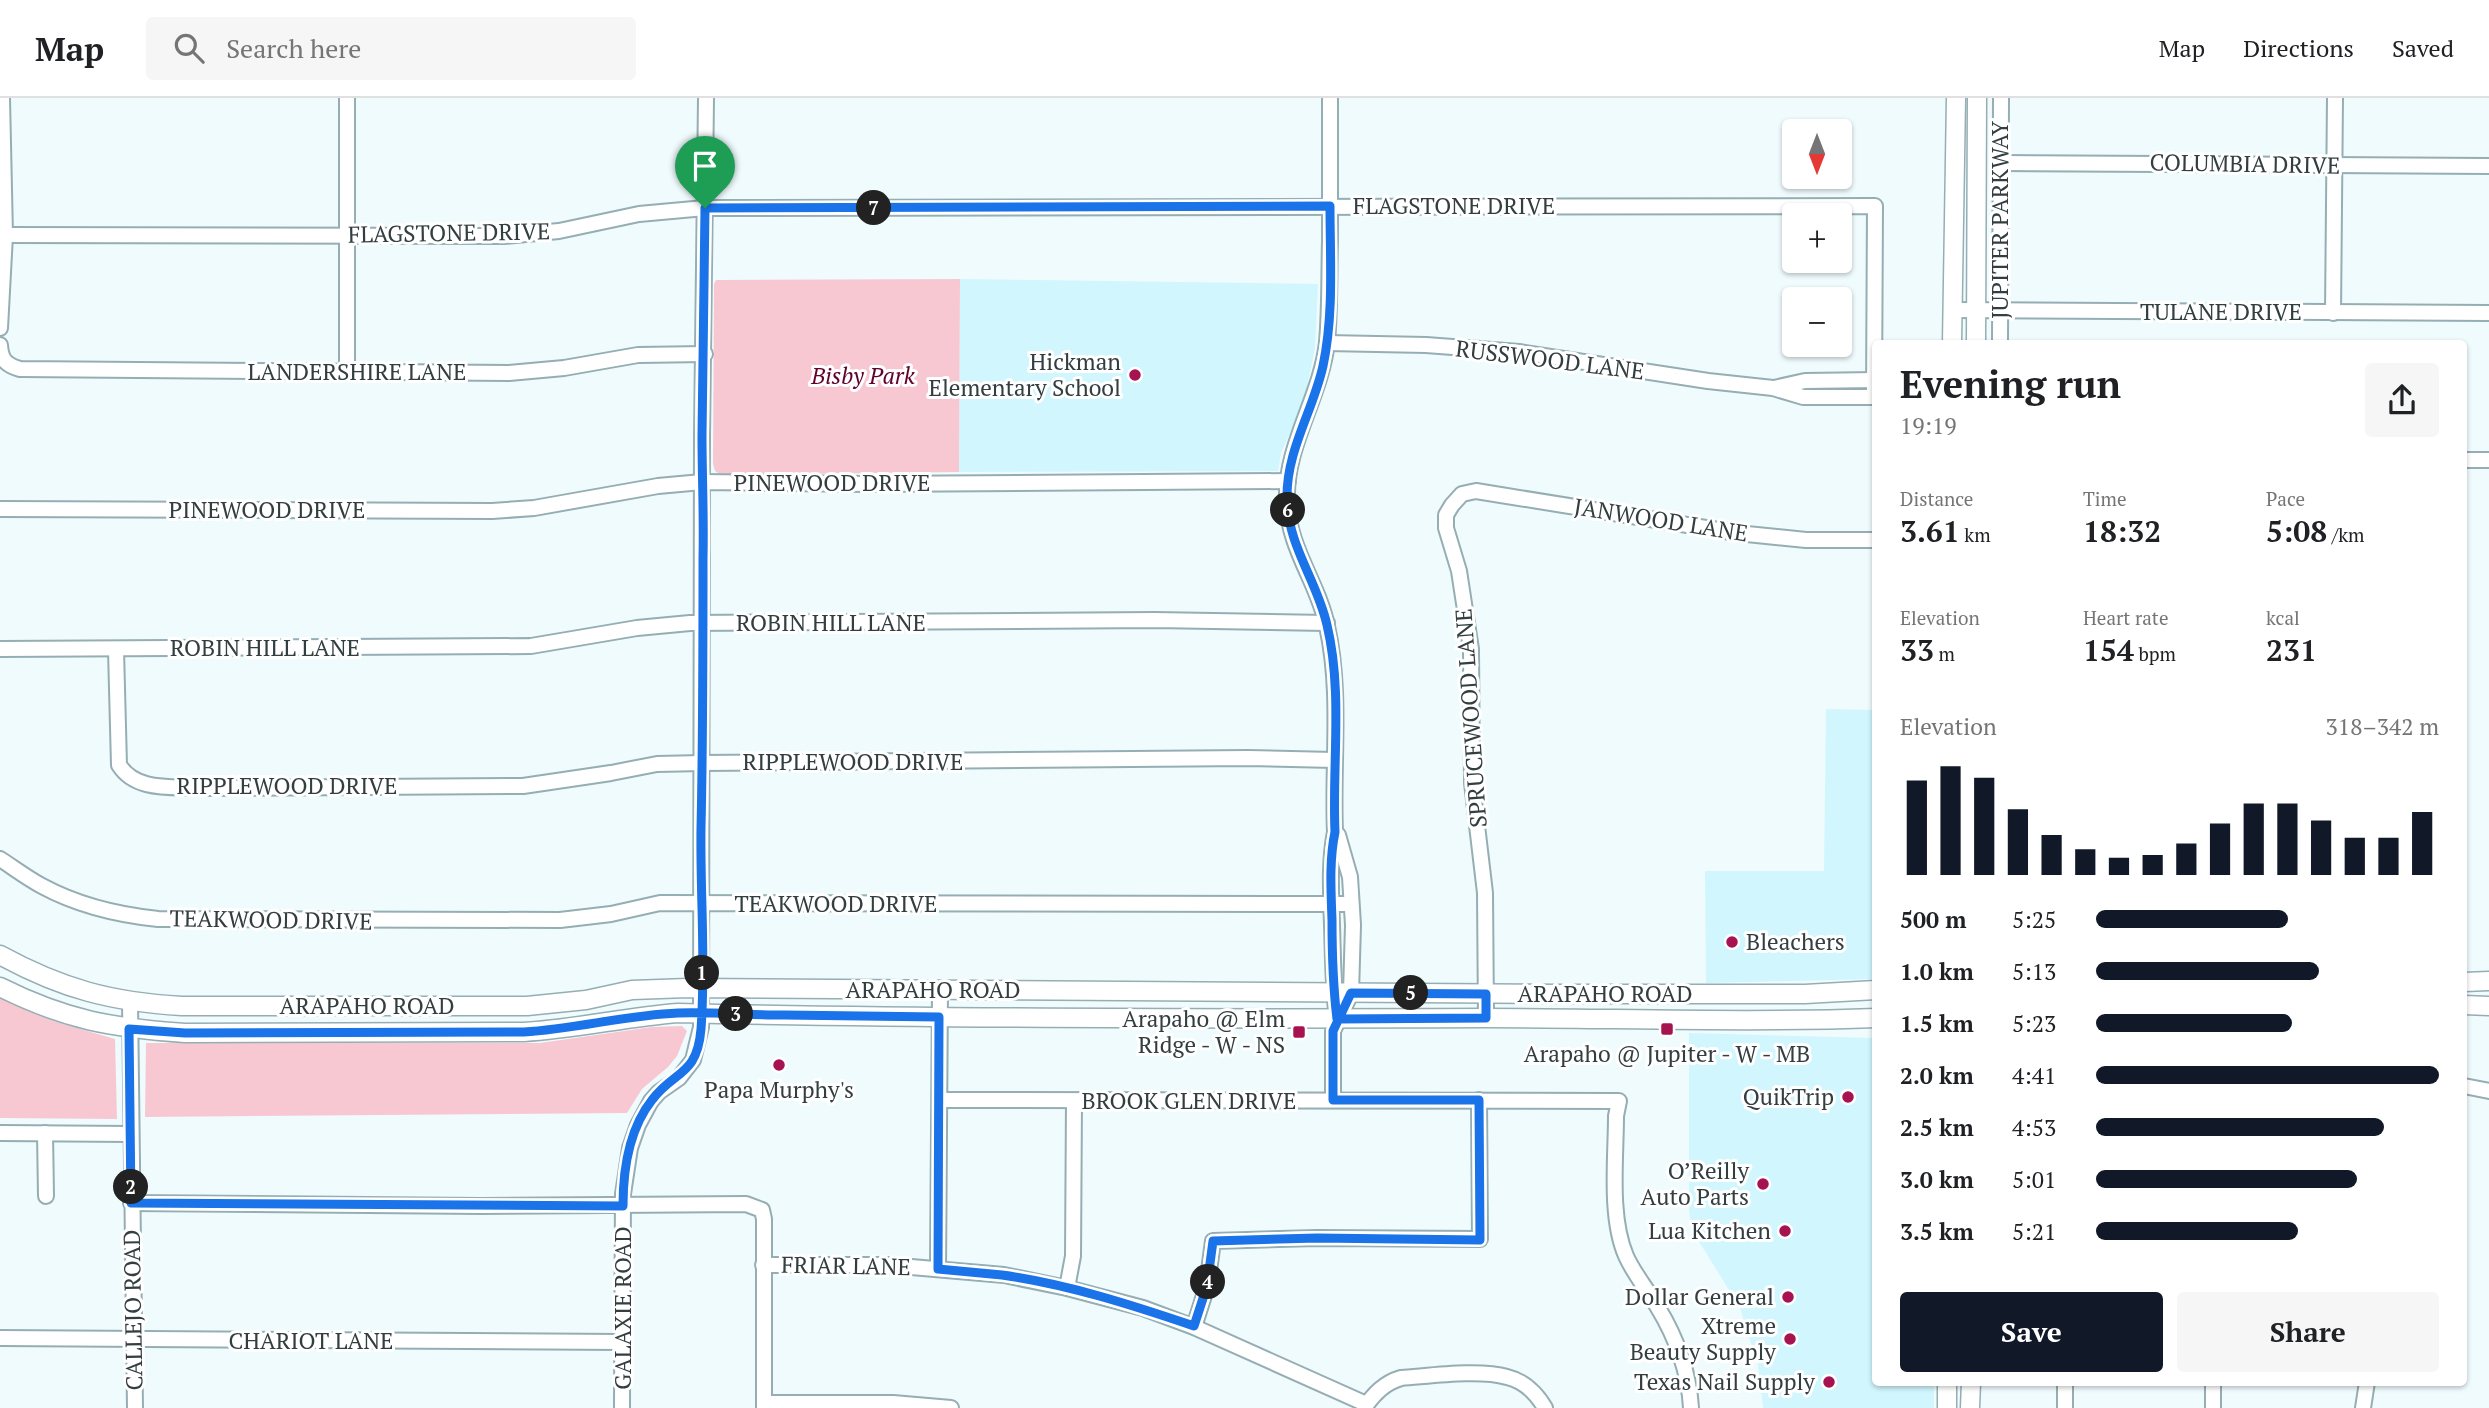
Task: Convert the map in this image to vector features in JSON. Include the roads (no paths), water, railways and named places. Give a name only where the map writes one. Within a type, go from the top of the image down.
[{"type":"main road","points":[[1952,340],[1956,98]]},
{"type":"main road","points":[[1976,340],[1977,98]]},
{"type":"main road","name":"ARAPAHO ROAD","points":[[0,955],[27,970],[72,988],[130,1002],[182,1006],[527,1006],[586,1000],[632,990],[702,988],[1486,994],[1805,994],[1872,990]]},
{"type":"main road","points":[[2467,982],[2489,981]]},
{"type":"main road","name":"ARAPAHO ROAD","points":[[0,986],[57,1012],[98,1024],[185,1033],[524,1032],[590,1026],[636,1017],[701,1014],[1337,1019],[1686,1018],[1804,1021],[1872,1018]]},
{"type":"main road","points":[[1685,994],[1686,1018]]},
{"type":"main road","points":[[2467,1006],[2489,1006]]},
{"type":"main road","points":[[1947,1386],[1947,1408]]},
{"type":"main road","points":[[1970,1386],[1970,1408]]},
{"type":"street","points":[[0,328],[5,235],[2,98]]},
{"type":"street","points":[[347,98],[347,372]]},
{"type":"street","name":"GALAXIE ROAD","points":[[622,1408],[623,1206],[626,1169],[638,1125],[651,1101],[678,1078],[693,1060],[700,1040],[706,98]]},
{"type":"street","points":[[1330,98],[1330,287],[1327,343],[1323,367],[1294,451],[1287,481],[1289,518],[1296,550],[1327,623],[1335,691],[1335,832],[1331,849],[1331,904],[1342,993]]},
{"type":"street","name":"JUPITER PARKWAY","points":[[2000,340],[2001,98]]},
{"type":"street","points":[[2333,313],[2335,98]]},
{"type":"street","name":"COLUMBIA DRIVE","points":[[2001,163],[2489,166]]},
{"type":"street","name":"FLAGSTONE DRIVE","points":[[5,235],[532,234],[639,214],[705,208],[1875,206],[1875,340]]},
{"type":"street","name":"TULANE DRIVE","points":[[1952,310],[2489,313]]},
{"type":"street","name":"RUSSWOOD LANE","points":[[1327,343],[1460,347],[1519,352],[1708,381],[1773,388],[1803,397],[1872,397]]},
{"type":"street","name":"LANDERSHIRE LANE","points":[[0,345],[1,356],[8,366],[20,369],[509,373],[564,368],[638,355],[705,354]]},
{"type":"street","name":"RUSSWOOD LANE","points":[[1773,388],[1805,381],[1872,380]]},
{"type":"street","points":[[2467,460],[2489,460]]},
{"type":"street","name":"PINEWOOD DRIVE","points":[[0,509],[492,511],[534,508],[658,486],[702,482],[868,484],[1287,481]]},
{"type":"street","name":"JANWOOD LANE","points":[[1452,505],[1462,494],[1476,491],[1737,533],[1806,540],[1872,540]]},
{"type":"street","name":"SPRUCEWOOD LANE","points":[[1452,505],[1446,514],[1446,528],[1459,571],[1471,649],[1472,783],[1485,893],[1486,1018]]},
{"type":"street","name":"ROBIN HILL LANE","points":[[0,649],[531,646],[637,628],[703,624],[1155,620],[1327,623]]},
{"type":"street","name":"RIPPLEWOOD DRIVE","points":[[116,650],[118,765],[126,776],[136,782],[153,786],[523,786],[657,764],[702,763],[1248,758],[1334,760]]},
{"type":"street","points":[[1333,1100],[1333,1031],[1342,993],[1352,904],[1350,877],[1335,832]]},
{"type":"street","name":"TEAKWOOD DRIVE","points":[[0,859],[43,887],[87,904],[127,916],[159,919],[560,920],[611,914],[660,903],[1352,904]]},
{"type":"street","points":[[938,1269],[940,989]]},
{"type":"street","name":"CALLEJO ROAD","points":[[130,1002],[135,1408]]},
{"type":"street","points":[[2467,1087],[2489,1091]]},
{"type":"street","name":"BROOK GLEN DRIVE","points":[[940,1100],[1619,1101],[1616,1116],[1616,1196],[1620,1234],[1625,1254],[1657,1305],[1674,1340],[1688,1380],[1690,1408]]},
{"type":"street","points":[[1194,1326],[1207,1286],[1213,1241],[1317,1238],[1480,1240],[1479,1100]]},
{"type":"street","points":[[1067,1288],[1073,1256],[1074,1101]]},
{"type":"street","points":[[0,1133],[131,1133]]},
{"type":"street","points":[[45,1133],[46,1196]]},
{"type":"street","points":[[131,1203],[623,1206],[746,1204],[762,1210],[764,1219],[764,1406],[893,1403],[951,1408]]},
{"type":"street","name":"FRIAR LANE","points":[[763,1265],[870,1264],[938,1269],[1004,1275],[1067,1288],[1143,1308],[1194,1326],[1365,1406]]},
{"type":"street","name":"CHARIOT LANE","points":[[0,1338],[133,1341],[622,1342]]},
{"type":"street","points":[[1365,1406],[1389,1382],[1401,1378],[1487,1375],[1507,1377],[1520,1382],[1540,1399],[1545,1408]]},
{"type":"street","points":[[2065,1386],[2065,1408]]},
{"type":"street","points":[[2213,1386],[2213,1408]]},
{"type":"street","points":[[2363,1408],[2366,1386]]},
{"type":"place","name":"Hickman Elementary School","points":[[1135,375]]},
{"type":"place","name":"Bleachers","points":[[1732,942]]},
{"type":"place","name":"Arapaho @ Jupiter - W - MB","points":[[1667,1029]]},
{"type":"place","name":"Arapaho @ Elm Ridge - W - NS","points":[[1299,1032]]},
{"type":"place","name":"Papa Murphy's","points":[[779,1065]]},
{"type":"place","name":"QuikTrip","points":[[1848,1097]]},
{"type":"place","name":"O’Reilly Auto Parts","points":[[1763,1184]]},
{"type":"place","name":"Lua Kitchen","points":[[1785,1231]]},
{"type":"place","name":"Dollar General","points":[[1788,1297]]},
{"type":"place","name":"Xtreme Beauty Supply","points":[[1790,1339]]},
{"type":"place","name":"Texas Nail Supply","points":[[1829,1382]]},
{"type":"park label","name":"Bisby Park","points":[[863,376]]}]
